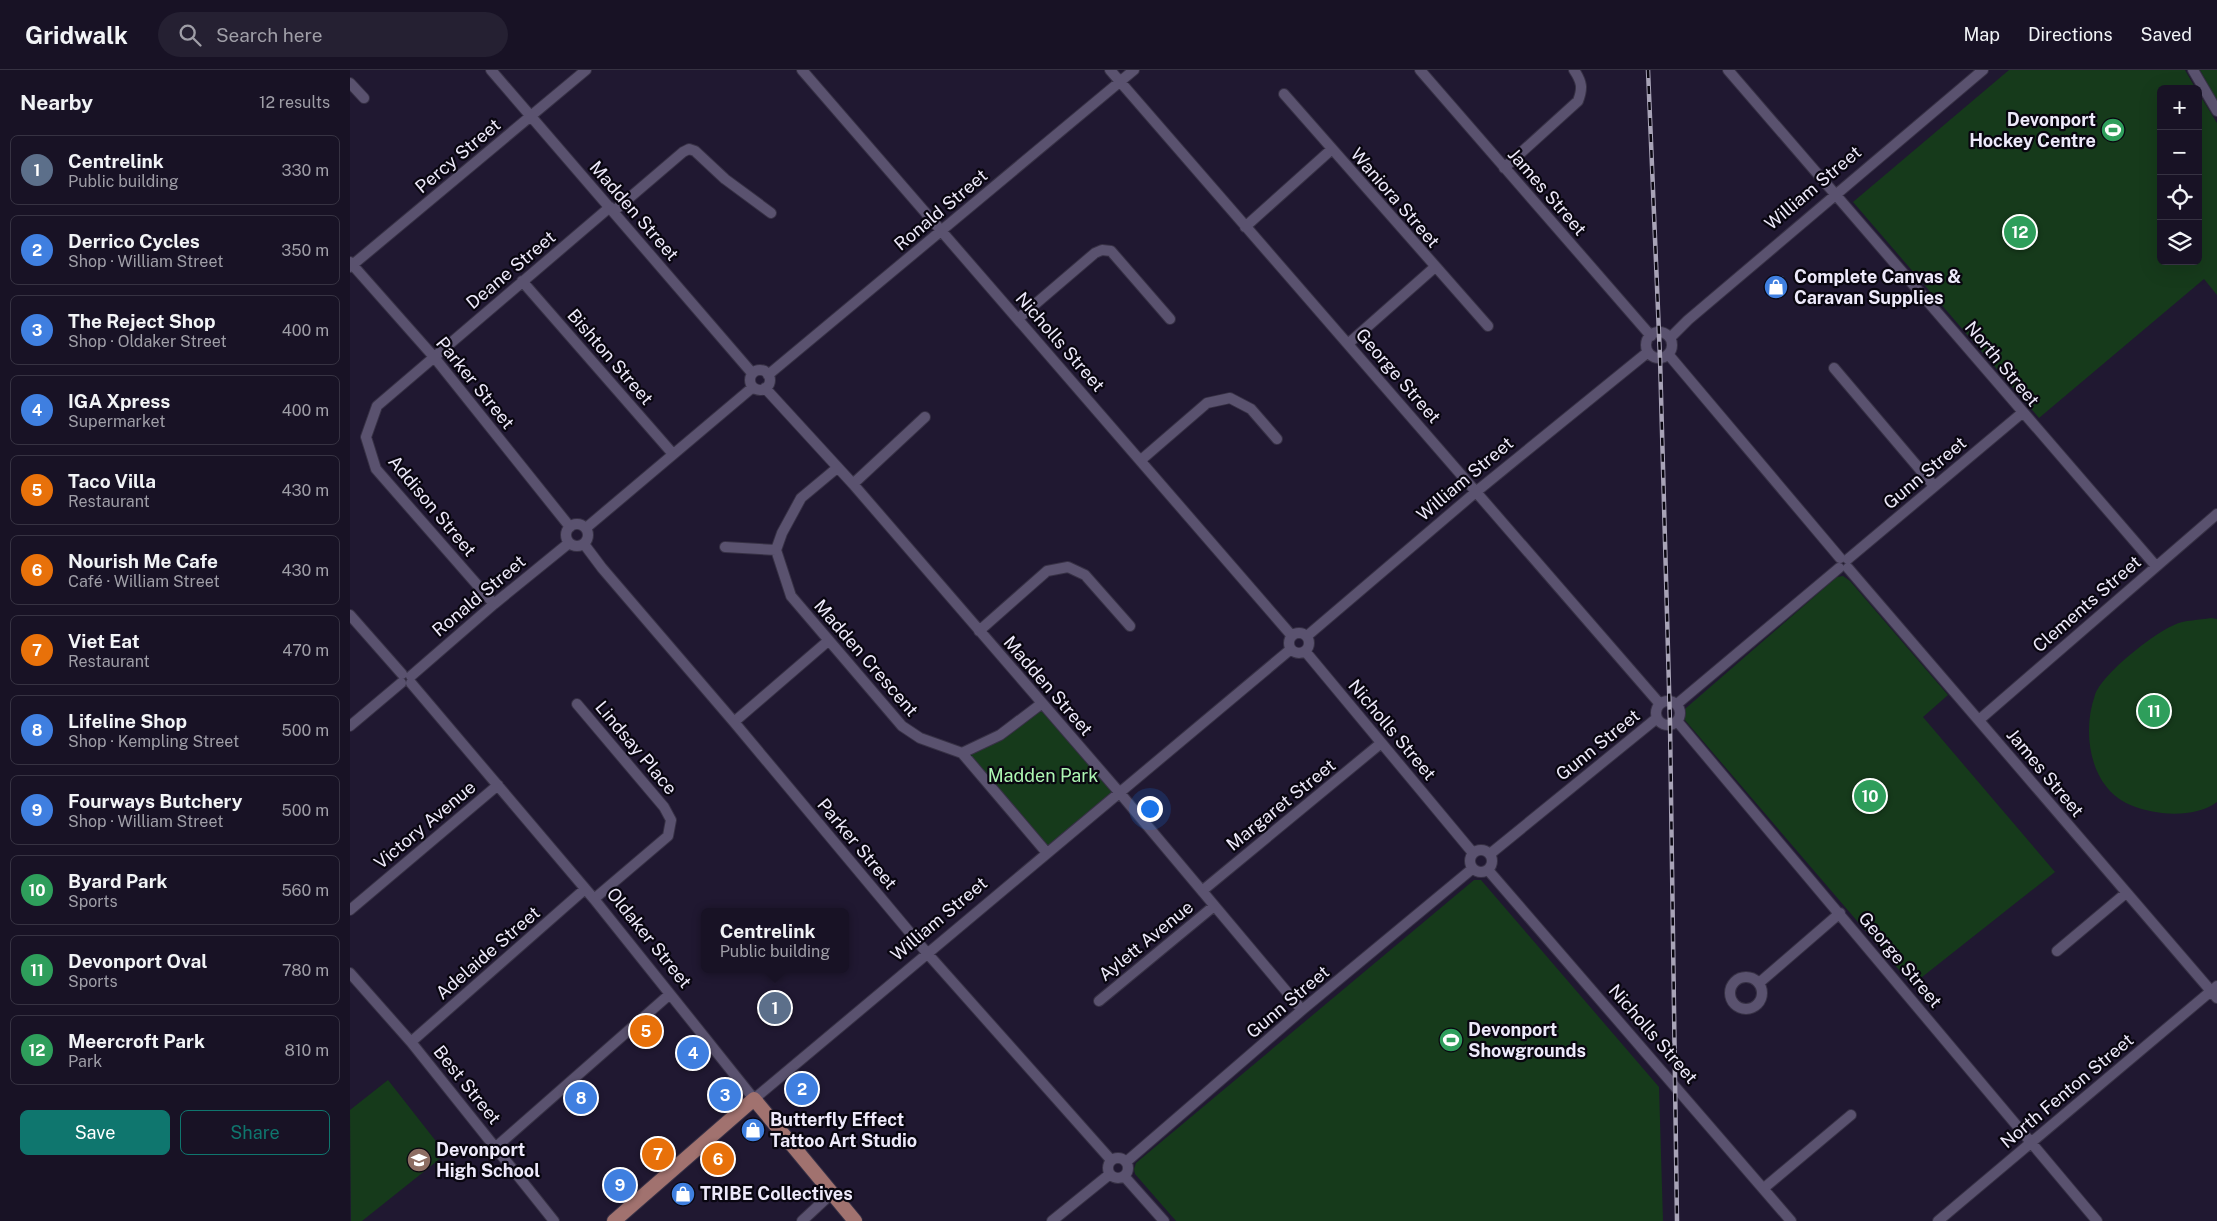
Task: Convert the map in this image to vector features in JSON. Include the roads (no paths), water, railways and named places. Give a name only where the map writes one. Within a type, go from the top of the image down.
[{"type":"main road","name":"Oldaker Street","points":[[754,1098],[855,1221]]},
{"type":"main road","name":"William Street","points":[[614,1221],[754,1098]]},
{"type":"street","name":"Madden Street","points":[[491,70],[752,374]]},
{"type":"street","name":"Percy Street","points":[[351,265],[586,70]]},
{"type":"street","name":"Nicholls Street","points":[[802,70],[1019,318],[1292,636]]},
{"type":"street","name":"George Street","points":[[1110,70],[1245,227],[1349,343],[1660,704]]},
{"type":"street","name":"Ronald Street","points":[[768,375],[1134,70]]},
{"type":"street","name":"James Street","points":[[1420,70],[1651,336]]},
{"type":"street","points":[[1504,168],[1578,101],[1582,91],[1582,81],[1574,70]]},
{"type":"street","name":"North Street","points":[[1728,70],[1836,193],[2022,413],[2156,565]]},
{"type":"street","name":"William Street","points":[[1670,338],[1688,320],[1836,193],[1983,70]]},
{"type":"street","points":[[2193,70],[2217,111]]},
{"type":"street","points":[[350,83],[364,98]]},
{"type":"street","name":"Waniora Street","points":[[1284,94],[1435,268],[1488,326]]},
{"type":"street","name":"Deane Street","points":[[434,357],[522,281],[689,149],[695,151],[725,179],[771,213]]},
{"type":"street","name":"Waniora Street","points":[[1245,227],[1332,149]]},
{"type":"street","points":[[1019,318],[1095,253],[1102,250],[1111,251],[1170,319]]},
{"type":"street","name":"Parker Street","points":[[351,265],[434,357],[570,527]]},
{"type":"street","name":"Waniora Street","points":[[1349,343],[1435,268]]},
{"type":"street","name":"Bishton Street","points":[[522,281],[673,454]]},
{"type":"street","points":[[1659,332],[1670,338],[1672,347],[1668,354],[1656,358],[1648,352],[1646,344],[1651,336],[1659,332]]},
{"type":"street","name":"William Street","points":[[1307,636],[1477,491],[1648,352]]},
{"type":"street","name":"James Street","points":[[1668,354],[1844,564],[2126,893],[2215,992]]},
{"type":"street","name":"Addison Street","points":[[434,357],[376,406],[366,437],[376,469],[494,604]]},
{"type":"street","points":[[1834,368],[1934,486]]},
{"type":"street","points":[[762,370],[768,375],[770,382],[765,388],[753,387],[750,382],[752,374],[762,370]]},
{"type":"street","points":[[586,528],[753,387]]},
{"type":"street","name":"Madden Street","points":[[765,388],[853,484],[1041,704],[1119,792],[1302,1010]]},
{"type":"street","points":[[1141,460],[1207,403],[1230,398],[1251,409],[1277,439]]},
{"type":"street","name":"Gunn Street","points":[[1677,704],[2022,413]]},
{"type":"street","points":[[853,484],[924,418]]},
{"type":"street","points":[[725,547],[776,550],[782,533],[801,498],[837,468]]},
{"type":"street","name":"Clements Street","points":[[1979,720],[2217,514]]},
{"type":"street","points":[[576,524],[586,528],[588,535],[584,544],[578,546],[569,542],[567,533],[570,527],[576,524]]},
{"type":"street","name":"Ronald Street","points":[[350,726],[569,542]]},
{"type":"street","name":"Parker Street","points":[[584,544],[602,568],[734,722],[927,953],[1111,1160]]},
{"type":"street","name":"Madden Crescent","points":[[776,550],[791,596],[902,726],[920,738],[962,753]]},
{"type":"street","points":[[979,631],[1047,571],[1068,567],[1085,575],[1130,626]]},
{"type":"street","name":"Oldaker Street","points":[[350,615],[594,899],[754,1098]]},
{"type":"street","points":[[1301,633],[1307,636],[1309,643],[1305,651],[1296,652],[1291,648],[1289,640],[1292,636],[1301,633]]},
{"type":"street","points":[[734,722],[828,641]]},
{"type":"street","name":"William Street","points":[[754,1098],[1291,648]]},
{"type":"street","name":"Nicholls Street","points":[[1305,651],[1380,744],[1474,853]]},
{"type":"street","points":[[1669,701],[1677,704],[1680,712],[1677,721],[1666,724],[1658,718],[1656,710],[1660,704],[1669,701]]},
{"type":"street","name":"Lindsay Place","points":[[577,704],[664,807],[671,820],[668,836],[594,899]]},
{"type":"street","points":[[1041,704],[1000,736],[962,753],[1047,853]]},
{"type":"street","name":"Gunn Street","points":[[1490,854],[1658,718]]},
{"type":"street","name":"George Street","points":[[1677,721],[2097,1221]]},
{"type":"street","name":"Margaret Street","points":[[1202,891],[1380,744]]},
{"type":"street","name":"Victory Avenue","points":[[350,910],[498,785]]},
{"type":"street","points":[[1484,850],[1490,854],[1492,864],[1488,870],[1482,873],[1472,869],[1470,861],[1474,853],[1484,850]]},
{"type":"street","name":"Gunn Street","points":[[1126,1162],[1302,1010],[1472,869]]},
{"type":"street","name":"Nicholls Street","points":[[1488,870],[1791,1221]]},
{"type":"street","name":"Adelaide Street","points":[[411,1042],[585,889]]},
{"type":"street","points":[[2057,951],[2126,893]]},
{"type":"street","name":"Aylett Avenue","points":[[1099,1001],[1214,906]]},
{"type":"street","points":[[1758,983],[1840,913]]},
{"type":"street","name":"Best Street","points":[[350,973],[411,1042],[554,1221]]},
{"type":"street","name":"North Fenton Street","points":[[1938,1221],[2215,992]]},
{"type":"street","points":[[496,1147],[670,994]]},
{"type":"street","points":[[1764,1188],[1851,1115]]},
{"type":"street","points":[[1118,1158],[1126,1162],[1128,1168],[1124,1176],[1117,1178],[1110,1174],[1108,1167],[1111,1160],[1118,1158]]},
{"type":"street","points":[[1052,1221],[1110,1174]]},
{"type":"street","points":[[1124,1176],[1164,1221]]},
{"type":"street","points":[[802,1221],[832,1193]]},
{"type":"railway","points":[[1648,70],[1660,358],[1670,724],[1677,1221]]},
{"type":"place","name":"Devonport Hockey Centre","points":[[2113,130]]},
{"type":"place","name":"Meercroft Park","points":[[2020,232]]},
{"type":"place","name":"Complete Canvas & Caravan Supplies","points":[[1776,287]]},
{"type":"place","name":"Devonport Oval","points":[[2154,711]]},
{"type":"place","name":"Byard Park","points":[[1870,796]]},
{"type":"place","name":"Centrelink","points":[[775,1008]]},
{"type":"place","name":"Taco Villa","points":[[646,1031]]},
{"type":"place","name":"Devonport Showgrounds","points":[[1451,1040]]},
{"type":"place","name":"IGA Xpress","points":[[693,1053]]},
{"type":"place","name":"Derrico Cycles","points":[[802,1089]]},
{"type":"place","name":"The Reject Shop","points":[[725,1095]]},
{"type":"place","name":"Lifeline Shop","points":[[581,1098]]},
{"type":"place","name":"Butterfly Effect Tattoo Art Studio","points":[[753,1130]]},
{"type":"place","name":"Viet Eat","points":[[658,1154]]},
{"type":"place","name":"Nourish Me Cafe","points":[[718,1159]]},
{"type":"place","name":"Devonport High School","points":[[419,1160]]},
{"type":"place","name":"Fourways Butchery","points":[[620,1185]]},
{"type":"place","name":"TRIBE Collectives","points":[[683,1194]]},
{"type":"park label","name":"Madden Park","points":[[1043,776]]}]
